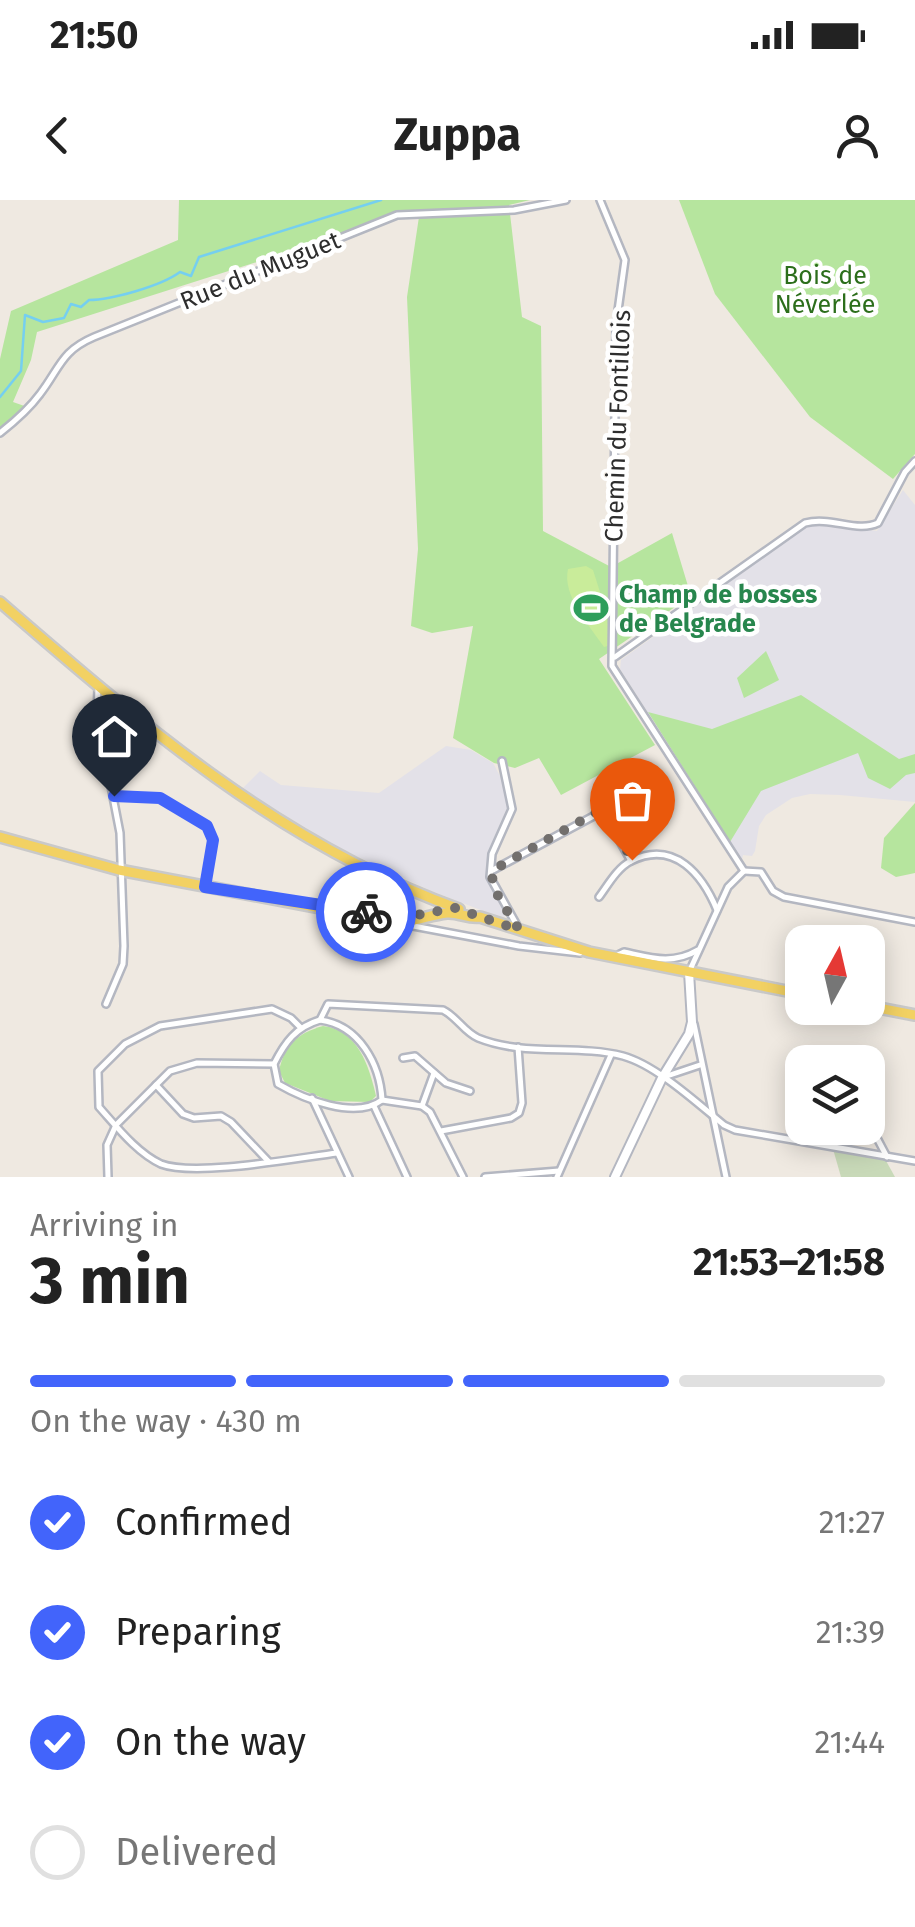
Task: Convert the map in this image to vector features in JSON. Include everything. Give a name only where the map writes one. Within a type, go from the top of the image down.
[{"type":"main road","points":[[0,602],[98,687],[231,790],[314,843],[455,908],[589,952],[785,991]]},
{"type":"main road","points":[[0,837],[119,870],[402,920],[452,912],[480,917]]},
{"type":"main road","points":[[205,887],[402,920],[455,908]]},
{"type":"main road","points":[[402,920],[411,909],[415,892]]},
{"type":"main road","points":[[885,1009],[915,1015]]},
{"type":"street","name":"Rue du Muguet","points":[[0,433],[41,393],[63,356],[94,337],[397,216],[514,210],[566,200]]},
{"type":"street","name":"Chemin du Fontillois","points":[[600,200],[625,260],[616,324],[615,657]]},
{"type":"street","points":[[744,870],[612,666],[615,657],[805,522],[831,520],[864,527],[878,523],[915,461]]},
{"type":"street","points":[[98,687],[97,714],[120,833],[123,964],[106,1004]]},
{"type":"street","points":[[502,761],[512,809],[492,854],[490,877],[519,930]]},
{"type":"street","points":[[114,796],[160,798],[207,826],[213,840],[205,887]]},
{"type":"street","points":[[493,870],[603,811],[632,860]]},
{"type":"street","points":[[600,897],[632,860],[666,856],[692,868],[706,883],[717,910]]},
{"type":"street","points":[[726,1177],[692,1022],[688,972],[728,887],[744,870]]},
{"type":"street","points":[[744,870],[761,872],[773,890],[784,897],[915,922]]},
{"type":"street","points":[[402,920],[519,946],[589,952]]},
{"type":"street","points":[[614,957],[624,952],[677,960],[700,948]]},
{"type":"street","points":[[320,1020],[328,1004],[443,1010],[456,1016],[476,1038],[518,1047],[611,1054],[644,1065],[724,1126],[747,1134],[915,1161]]},
{"type":"street","points":[[301,1028],[291,1018],[272,1010],[179,1022],[141,1034],[98,1071],[99,1107],[145,1155],[165,1166],[188,1170],[337,1153]]},
{"type":"street","points":[[382,1100],[376,1068],[366,1049],[335,1022],[320,1020],[301,1028],[282,1047],[274,1064],[278,1084],[312,1098],[344,1107],[374,1106],[382,1100],[422,1106],[436,1120],[463,1177]]},
{"type":"street","points":[[629,1177],[617,1174],[692,1022]]},
{"type":"street","points":[[441,1131],[511,1118],[519,1113],[522,1103],[518,1047]]},
{"type":"street","points":[[485,1177],[558,1174],[611,1054]]},
{"type":"street","points":[[403,1058],[415,1056],[455,1088],[470,1091]]},
{"type":"street","points":[[108,1177],[106,1151],[116,1125],[170,1071],[197,1062],[274,1064]]},
{"type":"street","points":[[662,1078],[700,1065]]},
{"type":"street","points":[[422,1106],[434,1073]]},
{"type":"street","points":[[156,1085],[183,1114],[194,1118],[221,1116],[232,1122],[269,1162]]},
{"type":"street","points":[[312,1098],[349,1177]]},
{"type":"street","points":[[374,1106],[407,1177]]},
{"type":"street","points":[[881,1145],[887,1157]]},
{"type":"shaded area","points":[[903,490],[915,505],[915,802],[810,794],[792,798],[766,815],[759,826],[755,851],[752,856],[743,855],[742,860],[620,669],[621,660],[814,521],[877,531]]},
{"type":"shaded area","points":[[446,746],[471,750],[493,763],[507,789],[507,818],[491,851],[488,874],[504,919],[429,890],[339,848],[242,789],[260,771],[281,785],[379,793]]},
{"type":"green space","points":[[179,200],[530,200],[509,205],[522,317],[541,326],[543,531],[611,567],[672,533],[691,596],[599,659],[655,745],[561,795],[539,758],[515,768],[494,763],[453,738],[473,626],[432,633],[411,626],[418,549],[407,297],[420,210],[37,332],[31,360],[13,402],[33,409],[0,438],[0,359],[11,311],[178,240]]},
{"type":"green space","name":"Bois de Néverlée","points":[[679,200],[915,200],[915,454],[893,479],[810,417],[715,294]]},
{"type":"green space","name":"Champ de bosses de Belgrade","points":[[586,566],[593,570],[606,611],[611,645],[604,647],[578,610],[569,589],[568,569]]},
{"type":"green space","points":[[766,651],[779,680],[744,698],[737,678]]},
{"type":"green space","points":[[801,695],[899,759],[915,754],[915,773],[906,775],[890,789],[868,778],[858,753],[761,791],[730,842],[648,712],[712,729]]},
{"type":"green space","points":[[915,803],[915,873],[896,877],[881,868],[884,838]]},
{"type":"green space","points":[[323,1026],[345,1034],[360,1051],[376,1096],[370,1102],[330,1101],[285,1083],[279,1071],[289,1047],[299,1036]]},
{"type":"green space","points":[[833,1149],[885,1159],[895,1177],[841,1177]]},
{"type":"waterway","points":[[0,397],[21,371],[25,315],[43,322],[64,318],[71,304],[81,307],[89,300],[136,291],[180,272],[191,276],[199,257],[381,200]]},
{"type":"way so far","points":[[366,912],[404,917],[455,908],[519,930],[495,890],[490,877],[493,870],[597,812],[607,814],[632,860]]},
{"type":"place","name":"Champ de bosses de Belgrade","points":[[591,608]]},
{"type":"route","points":[[114,796],[160,798],[207,826],[213,840],[205,887],[366,912]]}]
